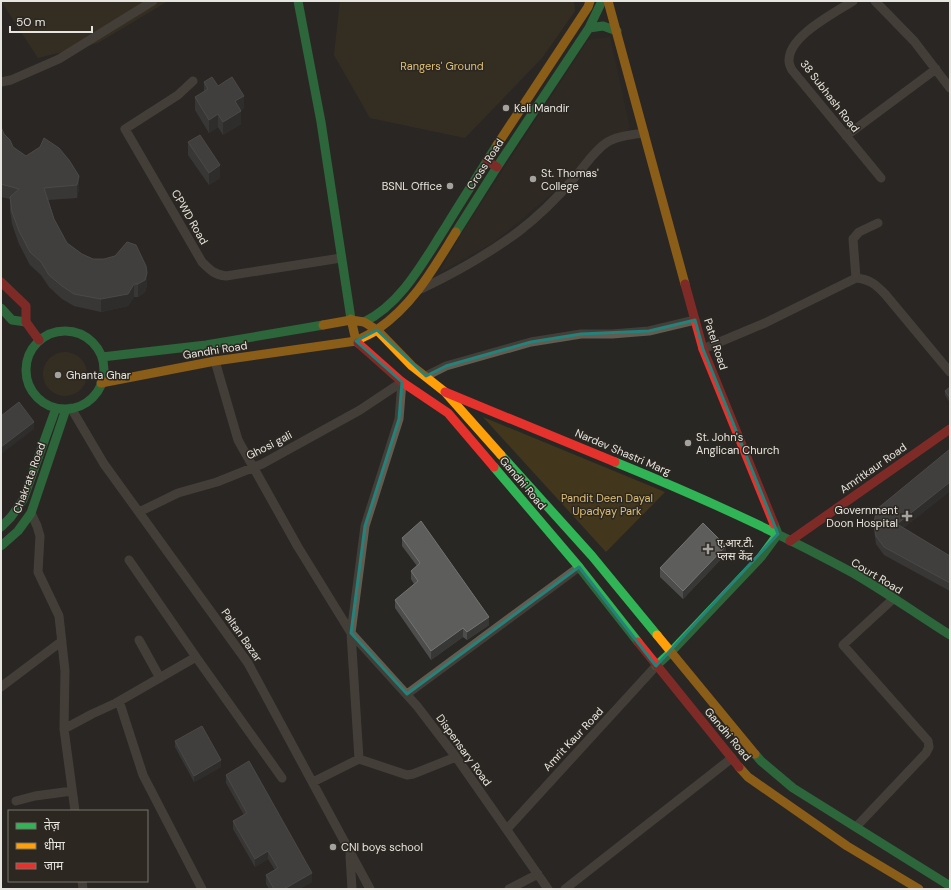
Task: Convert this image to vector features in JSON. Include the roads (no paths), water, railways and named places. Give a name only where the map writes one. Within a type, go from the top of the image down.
[{"type":"main road","points":[[298,1],[320,122],[351,320],[356,341]]},
{"type":"main road","name":"Cross Road","points":[[364,322],[390,303],[410,282],[588,7],[590,1]]},
{"type":"main road","name":"Cross Road","points":[[356,341],[377,330],[398,312],[420,289],[497,167],[589,28],[602,1]]},
{"type":"main road","name":"Patel Road","points":[[608,1],[703,349],[778,534]]},
{"type":"main road","points":[[589,28],[596,26],[607,26],[617,31]]},
{"type":"main road","points":[[487,161],[497,167]]},
{"type":"main road","points":[[1,282],[26,306],[26,322],[39,340]]},
{"type":"main road","points":[[1,308],[12,320],[26,322]]},
{"type":"main road","name":"Gandhi Road","points":[[102,357],[206,344],[351,320],[364,322],[377,330],[412,366],[445,392],[592,556],[761,761],[793,788],[950,886]]},
{"type":"main road","points":[[62,330],[75,332],[86,337],[96,346],[102,357],[104,370],[97,392],[90,400],[81,405],[69,408],[56,408],[45,404],[35,396],[29,385],[26,373],[27,361],[31,350],[39,340],[50,333],[62,330]]},
{"type":"main road","name":"Gandhi Road","points":[[101,383],[215,361],[356,341],[402,382],[448,413],[579,567],[656,666],[748,777],[847,846],[919,889]]},
{"type":"main road","name":"Nardev Shastri Marg","points":[[445,392],[657,479],[778,534],[790,541]]},
{"type":"main road","name":"Chakrata Road","points":[[1,527],[11,517],[23,500],[56,408]]},
{"type":"main road","name":"Chakrata Road","points":[[1,546],[8,542],[22,528],[31,513],[69,408]]},
{"type":"main road","name":"Amritkaur Road","points":[[790,541],[950,429]]},
{"type":"main road","points":[[656,666],[761,558],[778,534]]},
{"type":"main road","name":"Court Road","points":[[790,541],[854,574],[950,635]]},
{"type":"street","points":[[1,82],[11,80],[60,59],[153,1]]},
{"type":"street","name":"38 Subhash Road","points":[[853,1],[815,26],[798,40],[791,51],[789,61],[792,70],[881,178]]},
{"type":"street","points":[[875,1],[914,41],[950,88]]},
{"type":"street","points":[[846,136],[936,69]]},
{"type":"street","name":"CPWD Road","points":[[193,81],[178,95],[125,129],[202,262],[209,270],[217,275],[226,276],[341,258]]},
{"type":"street","points":[[420,289],[471,263],[518,232],[547,207],[575,177],[596,151],[607,142],[644,133]]},
{"type":"street","points":[[856,278],[853,239],[859,232],[878,223]]},
{"type":"street","points":[[703,349],[765,323],[856,278],[865,278],[874,283],[950,372]]},
{"type":"street","points":[[426,376],[446,366],[531,342],[581,334],[612,334],[649,331],[695,320]]},
{"type":"street","name":"Dispensary Road","points":[[215,361],[238,440],[298,547],[351,633],[418,706],[456,757],[548,889]]},
{"type":"street","points":[[360,759],[351,633],[365,526],[399,419],[402,382]]},
{"type":"street","name":"Ghosi gali","points":[[139,512],[178,493],[217,482],[253,467],[360,410],[402,382]]},
{"type":"street","name":"Paltan Bazar","points":[[69,408],[104,464],[248,663],[370,889]]},
{"type":"street","points":[[31,513],[40,536],[38,572],[58,612],[65,671],[64,729],[75,810]]},
{"type":"street","points":[[129,560],[282,778]]},
{"type":"street","points":[[407,694],[579,567]]},
{"type":"street","points":[[856,827],[926,753],[929,747],[928,741],[843,645],[893,599]]},
{"type":"street","points":[[139,640],[160,678]]},
{"type":"street","points":[[1,687],[62,641]]},
{"type":"street","points":[[64,729],[116,703],[196,657]]},
{"type":"street","name":"Amrit Kaur Road","points":[[507,829],[656,666]]},
{"type":"street","points":[[116,703],[120,704],[143,775],[202,889]]},
{"type":"street","points":[[313,782],[360,759],[407,775],[456,757]]},
{"type":"street","points":[[565,889],[732,758]]},
{"type":"street","points":[[16,802],[35,796],[72,791]]},
{"type":"street","points":[[350,853],[352,889]]},
{"type":"street","points":[[510,889],[538,874]]},
{"type":"place","name":"Kali Mandir","points":[[506,108]]},
{"type":"place","name":"St. Thomas' College","points":[[533,179]]},
{"type":"place","name":"BSNL Office","points":[[450,186]]},
{"type":"place","name":"Ghanta Ghar","points":[[58,375]]},
{"type":"place","name":"St. John's Anglican Church","points":[[688,443]]},
{"type":"place","name":"Government Doon Hospital","points":[[907,516]]},
{"type":"place","name":"ए.आर.टी. प्लस केंद्र","points":[[708,549]]},
{"type":"place","name":"CNI boys school","points":[[333,847]]},
{"type":"park label","name":"Rangers' Ground","points":[[442,66]]},
{"type":"park label","name":"Pandit Deen Dayal Upadyay Park","points":[[607,504]]}]
